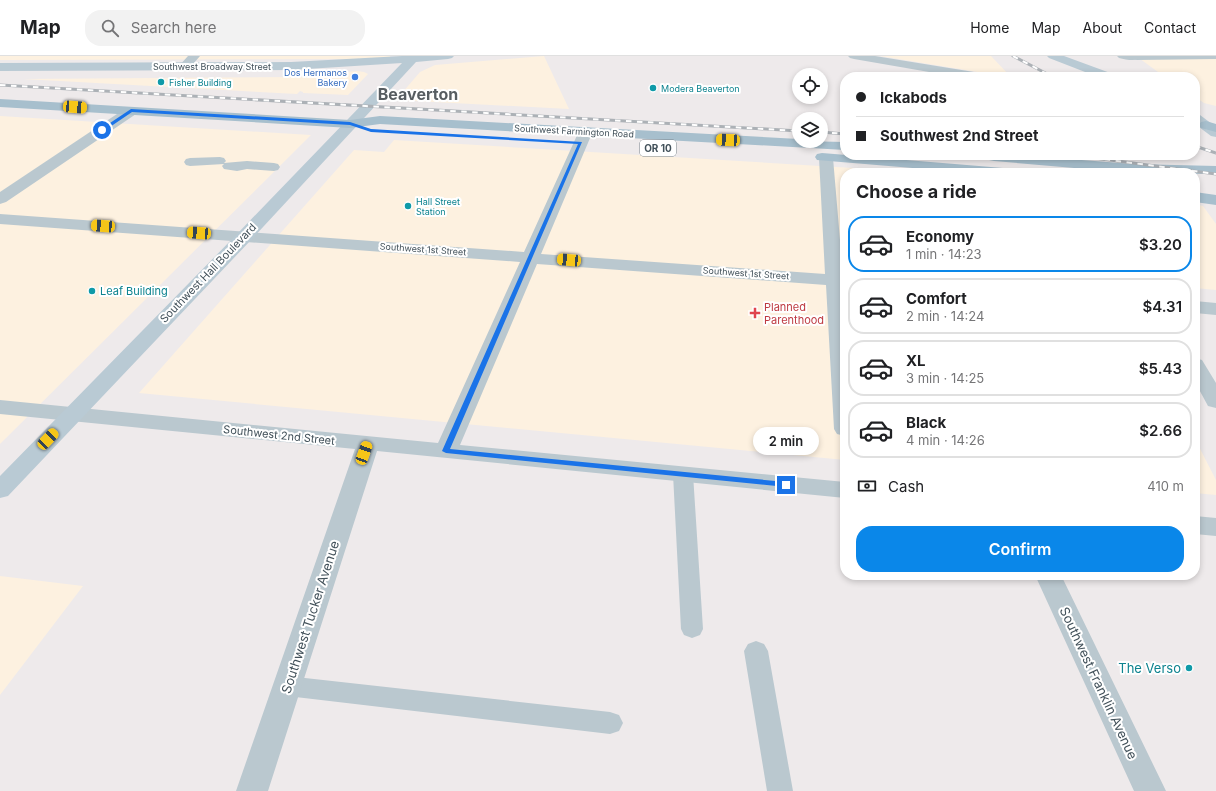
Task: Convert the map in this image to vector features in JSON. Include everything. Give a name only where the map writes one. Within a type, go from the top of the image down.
[{"type":"main road","name":"Southwest Broadway Street","points":[[0,67],[315,65],[415,57],[448,56]]},
{"type":"main road","points":[[1053,56],[1096,72]]},
{"type":"main road","name":"Southwest Hall Boulevard","points":[[0,490],[415,57]]},
{"type":"main road","name":"Southwest Farmington Road","points":[[0,103],[350,124],[371,130],[840,146]]},
{"type":"main road","name":"Southwest Farmington Road","points":[[583,137],[840,159]]},
{"type":"main road","name":"Southwest Farmington Road","points":[[854,160],[966,168]]},
{"type":"main road","points":[[1025,160],[1107,168]]},
{"type":"main road","points":[[1200,170],[1216,170]]},
{"type":"main road","points":[[1200,185],[1216,185]]},
{"type":"main road","points":[[1200,198],[1216,200]]},
{"type":"street","points":[[184,67],[194,56]]},
{"type":"street","points":[[854,56],[950,72]]},
{"type":"street","points":[[1123,56],[1137,57]]},
{"type":"street","points":[[0,199],[131,110]]},
{"type":"street","points":[[446,451],[583,137]]},
{"type":"street","points":[[826,158],[840,281]]},
{"type":"street","name":"Southwest 1st Street","points":[[0,219],[840,281]]},
{"type":"street","points":[[1200,307],[1216,309]]},
{"type":"street","points":[[1200,373],[1216,401]]},
{"type":"street","name":"Southwest 2nd Street","points":[[0,407],[840,490]]},
{"type":"street","name":"Southwest Tucker Avenue","points":[[252,791],[368,443]]},
{"type":"street","points":[[1200,525],[1216,527]]},
{"type":"street","name":"Southwest Franklin Avenue","points":[[1050,580],[1150,791]]},
{"type":"lane","points":[[1137,57],[1216,56]]},
{"type":"lane","points":[[190,162],[223,163],[238,167],[247,165],[274,167]]},
{"type":"lane","points":[[683,474],[692,629]]},
{"type":"lane","points":[[756,651],[780,791]]},
{"type":"lane","points":[[287,686],[610,723]]},
{"type":"shaded area","points":[[0,56],[390,57],[363,59],[0,60]]},
{"type":"shaded area","points":[[544,56],[569,109],[396,100],[420,72],[435,65]]},
{"type":"shaded area","points":[[880,56],[991,56],[1006,72],[978,72]]},
{"type":"shaded area","points":[[1136,56],[1216,56],[1216,106],[1200,100],[1200,72],[1158,72]]},
{"type":"shaded area","points":[[357,71],[368,74],[348,95],[303,93],[300,91],[297,94],[23,79],[300,77]]},
{"type":"shaded area","points":[[0,116],[311,135],[0,444]]},
{"type":"shaded area","points":[[394,140],[854,168],[840,168],[840,460],[139,393],[354,150],[384,152]]},
{"type":"shaded area","points":[[1200,205],[1203,206],[1216,224],[1216,290],[1200,288]]},
{"type":"shaded area","points":[[1200,449],[1216,480],[1216,495],[1200,493]]},
{"type":"shaded area","points":[[0,576],[83,586],[0,695]]},
{"type":"railway","points":[[1013,56],[1043,72]]},
{"type":"railway","points":[[0,85],[792,131]]},
{"type":"railway","points":[[828,133],[840,134]]},
{"type":"railway","points":[[1200,148],[1216,153]]},
{"type":"railway","points":[[1110,160],[1171,168]]},
{"type":"railway","points":[[1200,172],[1216,174]]},
{"type":"place","name":"Dos Hermanos Bakery","points":[[355,77]]},
{"type":"place","name":"Fisher Building","points":[[161,82]]},
{"type":"place","name":"Modera Beaverton","points":[[653,88]]},
{"type":"place","name":"Hall Street Station","points":[[408,206]]},
{"type":"place","name":"Leaf Building","points":[[92,291]]},
{"type":"place","name":"Planned Parenthood","points":[[755,313]]},
{"type":"place","name":"The Verso","points":[[1189,668]]},
{"type":"district","name":"Beaverton","points":[[418,94]]},
{"type":"route","points":[[102,130],[131,110],[350,124],[371,130],[580,143],[446,451],[786,485]]}]
